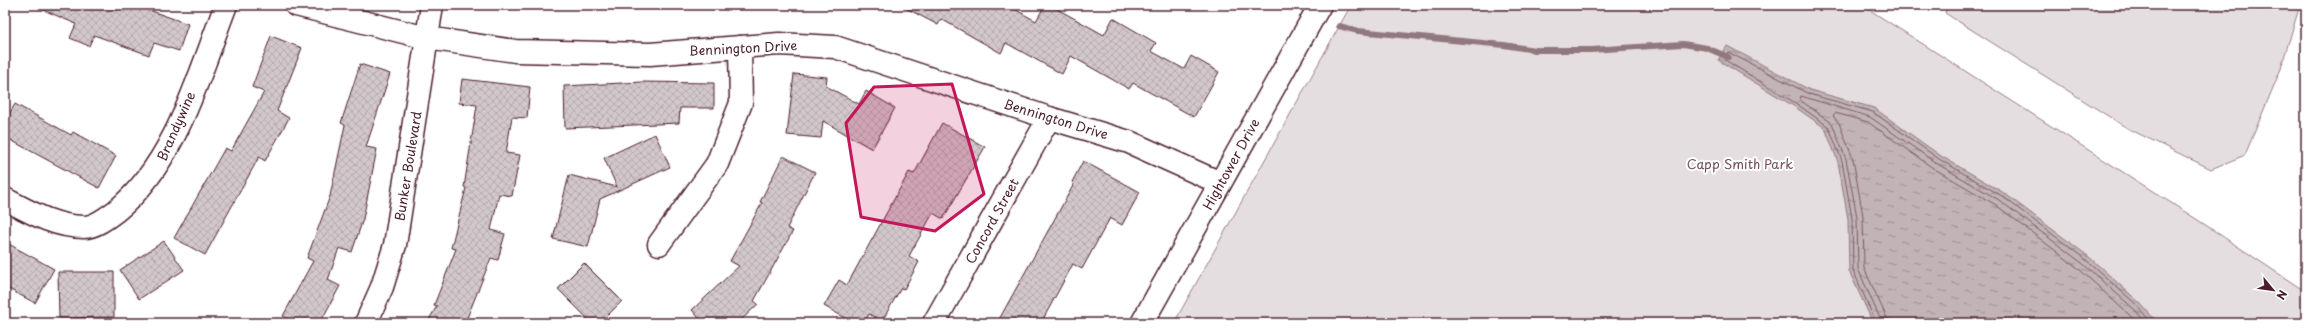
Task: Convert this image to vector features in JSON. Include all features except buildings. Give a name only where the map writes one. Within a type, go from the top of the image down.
[{"type":"street","name":"Brandywine","points":[[5,199],[39,217],[65,225],[86,227],[106,219],[129,200],[157,168],[175,136],[226,5]]},
{"type":"street","name":"Bennington Drive","points":[[296,5],[427,38],[515,51],[650,54],[779,44],[836,46],[1050,118],[1129,142],[1220,183]]},
{"type":"street","name":"Bunker Boulevard","points":[[366,323],[382,287],[395,245],[432,5]]},
{"type":"street","name":"Hightower Drive","points":[[1142,323],[1320,5]]},
{"type":"street","points":[[659,244],[717,164],[741,104],[740,47]]},
{"type":"street","name":"Concord Street","points":[[934,323],[1050,118]]},
{"type":"highlighted area","points":[[952,84],[984,194],[935,231],[861,217],[846,123],[874,87]]},
{"type":"green space","name":"Capp Smith Park","points":[[1351,5],[1862,5],[2204,224],[2306,292],[2306,323],[1174,323]]},
{"type":"green space","points":[[1948,5],[2300,5],[2280,71],[2245,155],[2211,169],[2127,128],[1945,13]]},
{"type":"water","points":[[1727,46],[1810,90],[1874,108],[1941,156],[2004,193],[2088,256],[2141,304],[2156,321],[2153,323],[1873,323],[1849,271],[1848,219],[1838,162],[1825,128],[1795,107],[1718,60]]},
{"type":"waterway","points":[[1339,26],[1358,31],[1504,45],[1535,50],[1591,50],[1683,44],[1707,48],[1728,57]]}]
